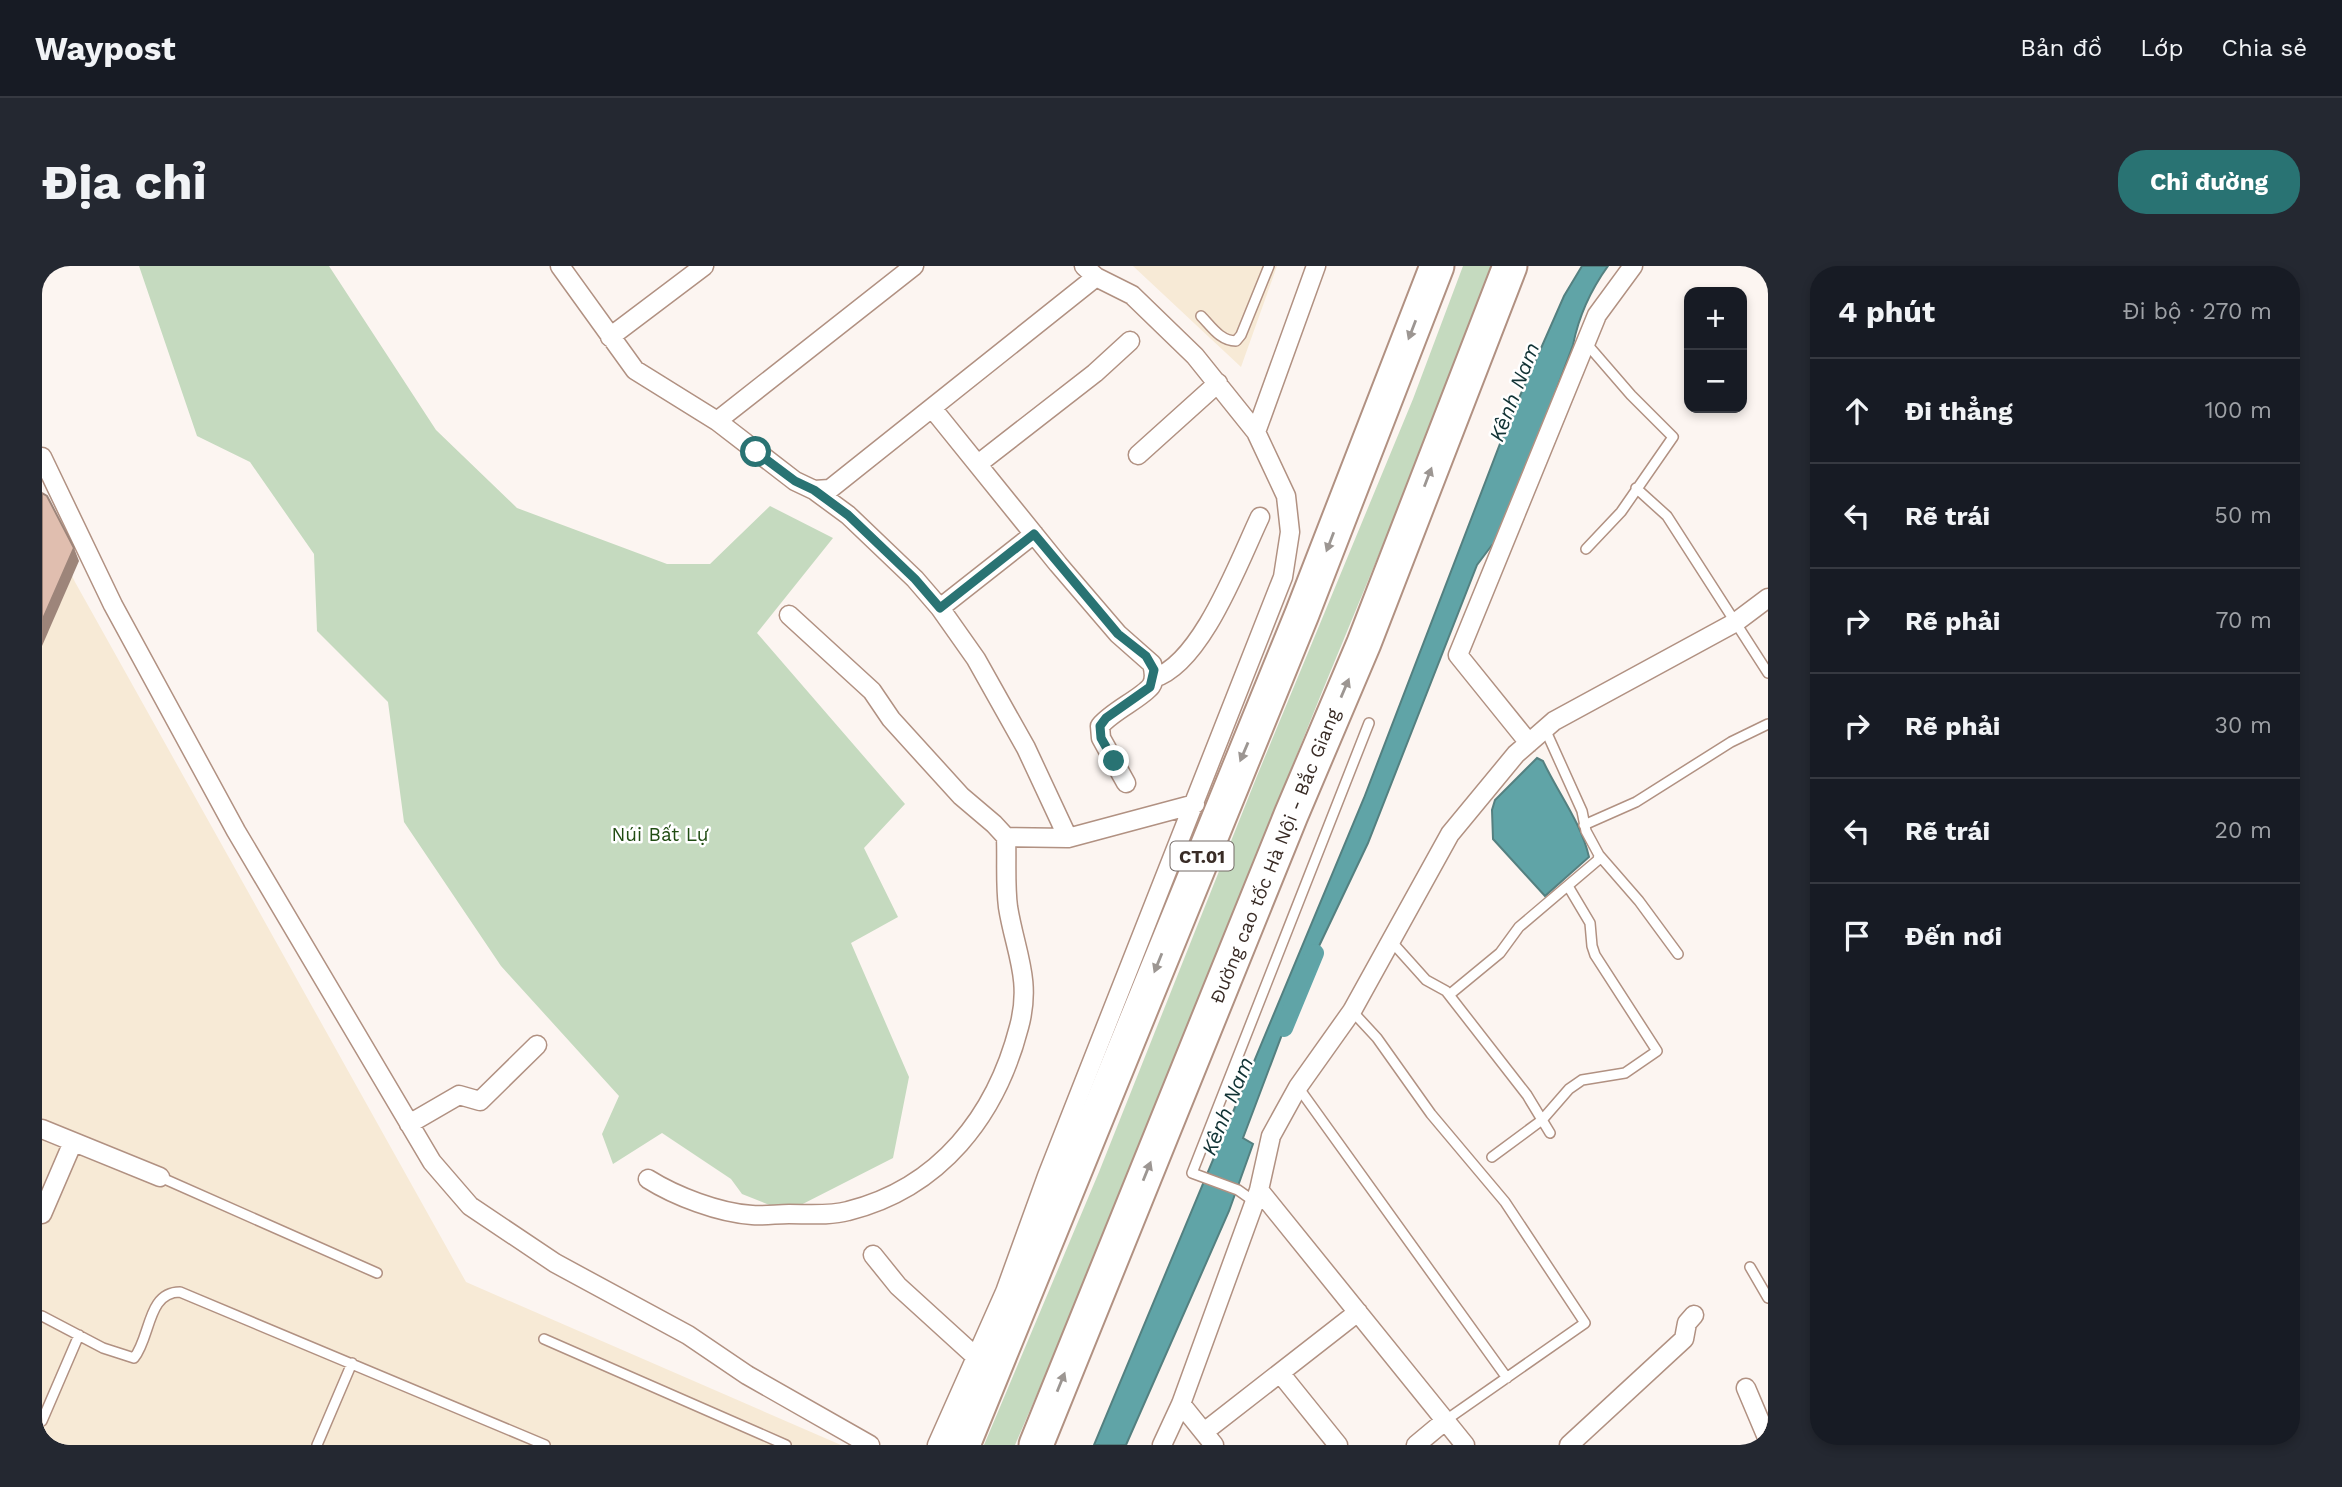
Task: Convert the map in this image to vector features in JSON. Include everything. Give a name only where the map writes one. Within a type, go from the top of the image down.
[{"type":"highway","name":"CT.01","points":[[963,1445],[1302,614],[1437,266]]},
{"type":"highway","name":"Đường cao tốc Hà Nội - Bắc Giang","points":[[1035,1445],[1364,643],[1512,266]]},
{"type":"street","points":[[560,266],[635,370],[717,421],[795,481],[814,490],[848,515],[915,579],[940,608],[976,659],[1026,748],[1068,838]]},
{"type":"street","points":[[610,337],[704,266]]},
{"type":"street","points":[[717,421],[914,266]]},
{"type":"street","points":[[1256,432],[1316,266]]},
{"type":"street","points":[[1529,743],[1458,655],[1597,315],[1633,266]]},
{"type":"street","points":[[814,490],[830,489],[932,408],[1090,271],[1132,295],[1195,356],[1256,432],[1286,496],[1290,533],[1283,577],[1047,1176],[1005,1292],[937,1445]]},
{"type":"street","points":[[978,464],[1095,373],[1130,341]]},
{"type":"street","points":[[1138,454],[1218,383]]},
{"type":"street","points":[[932,408],[1118,634],[1152,664],[1154,678],[1150,687],[1106,718],[1100,726],[1101,738],[1126,783]]},
{"type":"street","points":[[42,457],[113,605],[236,831],[432,1162],[470,1206],[555,1263],[688,1335],[747,1375],[870,1445]]},
{"type":"street","points":[[1154,678],[1165,675],[1180,662],[1211,622],[1260,517]]},
{"type":"street","points":[[940,608],[1034,534]]},
{"type":"street","points":[[1162,1445],[1181,1404],[1257,1196],[1270,1136],[1298,1087],[1352,1011],[1450,834],[1516,754],[1554,722],[1735,622],[1768,598]]},
{"type":"street","points":[[648,1179],[668,1192],[750,1215],[845,1212],[891,1198],[936,1169],[974,1129],[1003,1075],[1020,1025],[1025,981],[1008,906],[1006,838],[961,796],[891,719],[872,691],[789,615]]},
{"type":"street","points":[[1006,838],[1068,838],[1195,804]]},
{"type":"street","points":[[410,1124],[459,1095],[480,1101],[537,1045]]},
{"type":"street","points":[[42,1129],[160,1177]]},
{"type":"street","points":[[42,1213],[73,1142]]},
{"type":"street","points":[[1257,1196],[1358,1311],[1465,1445]]},
{"type":"street","points":[[873,1255],[898,1286],[976,1357]]},
{"type":"street","points":[[1181,1404],[1209,1439],[1280,1373],[1358,1311]]},
{"type":"street","points":[[1569,1445],[1684,1339],[1687,1323],[1694,1315]]},
{"type":"street","points":[[1280,1373],[1338,1445]]},
{"type":"street","points":[[1746,1388],[1767,1432]]},
{"type":"street","points":[[1416,1445],[1446,1420]]},
{"type":"lane","points":[[1201,316],[1221,337],[1236,341],[1241,335],[1269,266]]},
{"type":"lane","points":[[1586,343],[1631,395],[1673,437],[1621,512],[1586,549]]},
{"type":"lane","points":[[1636,488],[1667,516],[1768,673]]},
{"type":"lane","points":[[1257,1196],[1192,1173],[1369,723]]},
{"type":"lane","points":[[1584,825],[1636,802],[1731,742],[1768,724]]},
{"type":"lane","points":[[1545,729],[1599,855],[1639,901],[1678,954]]},
{"type":"lane","points":[[1450,995],[1500,953],[1519,927],[1598,860],[1599,855]]},
{"type":"lane","points":[[1492,1157],[1542,1120],[1569,1089],[1582,1080],[1625,1073],[1657,1051],[1595,955],[1590,923],[1568,886]]},
{"type":"lane","points":[[1391,941],[1426,980],[1450,995],[1527,1095],[1550,1133]]},
{"type":"lane","points":[[1352,1011],[1377,1038],[1431,1114],[1505,1202],[1585,1323],[1446,1420]]},
{"type":"lane","points":[[1298,1087],[1507,1378]]},
{"type":"lane","points":[[160,1177],[377,1273]]},
{"type":"lane","points":[[1750,1267],[1768,1298]]},
{"type":"lane","points":[[42,1316],[103,1348],[134,1358],[140,1351],[156,1305],[162,1296],[180,1292],[544,1445]]},
{"type":"lane","points":[[42,1421],[79,1335]]},
{"type":"lane","points":[[544,1339],[786,1445]]},
{"type":"lane","points":[[317,1445],[352,1363]]},
{"type":"shaded area","points":[[1133,266],[1277,266],[1241,367]]},
{"type":"shaded area","points":[[42,515],[75,582],[466,1282],[841,1445],[42,1445]]},
{"type":"green space","name":"Núi Bất Lự","points":[[139,266],[329,266],[436,430],[517,508],[667,564],[710,564],[770,506],[833,538],[757,633],[905,804],[864,848],[898,917],[851,943],[909,1077],[893,1158],[787,1212],[742,1194],[731,1179],[662,1133],[613,1164],[602,1134],[619,1096],[501,966],[404,822],[388,702],[317,631],[314,554],[250,462],[197,436]]},
{"type":"green space","points":[[1463,266],[1494,266],[1434,421],[1078,1299],[1015,1445],[984,1445],[1099,1172],[1257,776],[1413,399]]},
{"type":"water","name":"Kênh Nam","points":[[1582,266],[1608,266],[1582,313],[1573,345],[1499,543],[1492,545],[1477,565],[1368,843],[1301,984],[1243,1138],[1253,1144],[1229,1211],[1126,1445],[1094,1445],[1364,798],[1508,423],[1564,296]]},
{"type":"water","points":[[1537,758],[1543,761],[1575,820],[1589,857],[1545,896],[1493,839],[1492,810],[1495,800]]},
{"type":"building","points":[[42,493],[47,496],[74,548],[42,621]]},
{"type":"waterway","name":"Kênh Nam","points":[[1284,1028],[1315,953]]},
{"type":"route","points":[[756,452],[848,515],[915,579],[940,608],[1034,534],[1118,634],[1152,664],[1154,678],[1150,687],[1106,718],[1100,726],[1101,738],[1114,761]]}]
